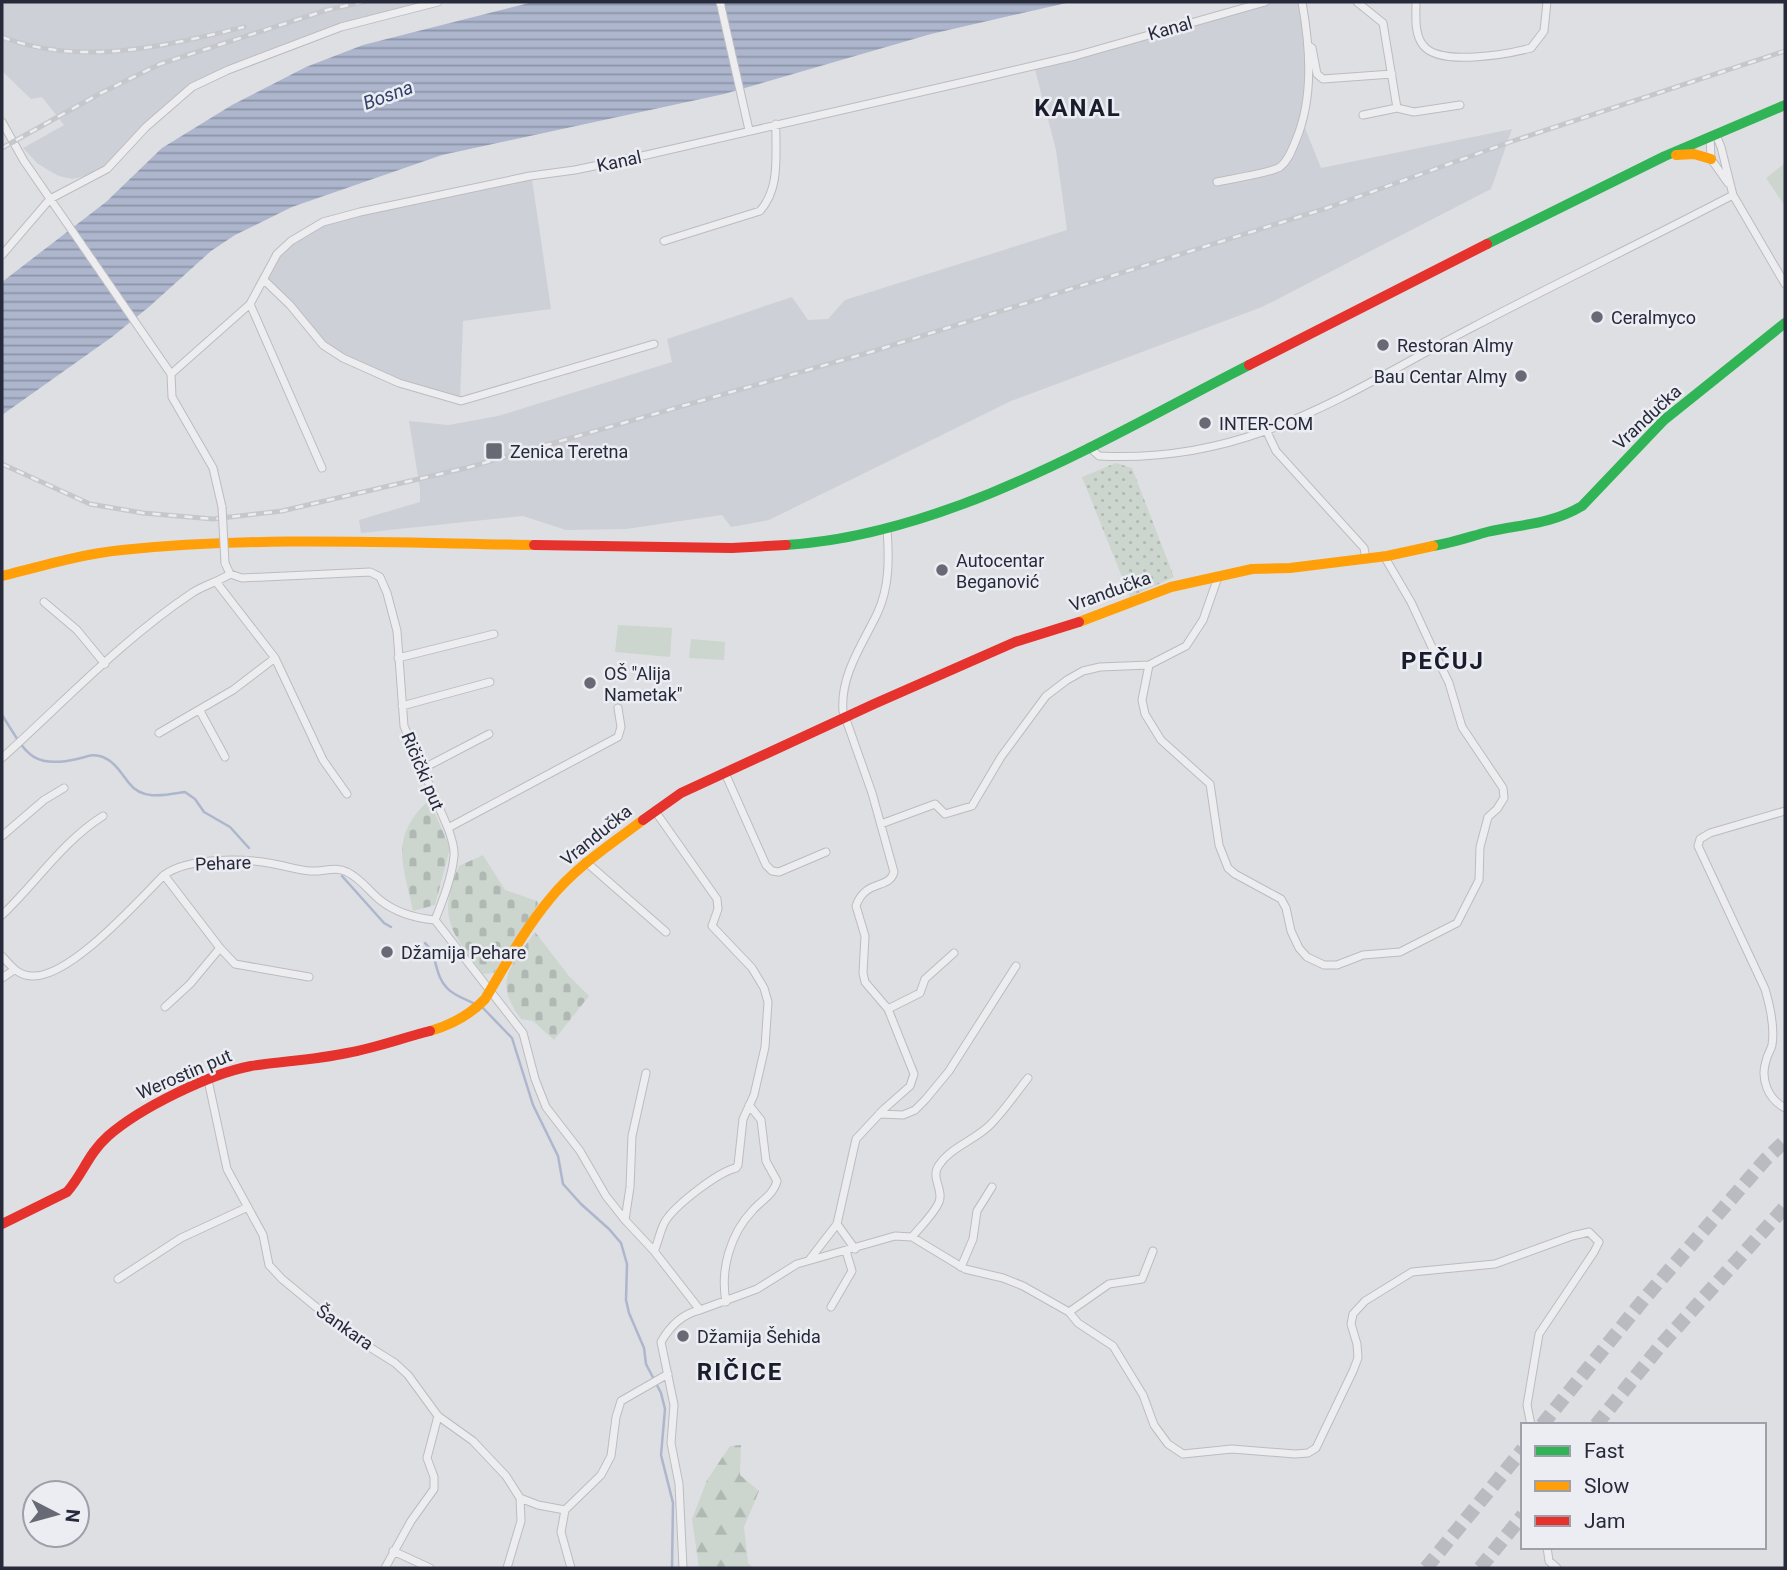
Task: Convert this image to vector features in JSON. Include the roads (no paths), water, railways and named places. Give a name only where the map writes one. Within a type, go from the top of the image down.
[{"type":"street","points":[[2,255],[50,199],[107,169],[146,127],[192,87],[228,70],[341,27],[438,2]]},
{"type":"street","points":[[720,2],[749,131]]},
{"type":"street","name":"Kanal","points":[[171,374],[250,304],[277,254],[291,241],[323,222],[517,178],[575,170],[642,156],[1065,59],[1265,2]]},
{"type":"street","points":[[1217,181],[1279,168],[1290,156],[1303,123],[1307,103],[1308,46],[1302,2]]},
{"type":"street","points":[[1357,2],[1383,23],[1397,108]]},
{"type":"street","points":[[1416,2],[1418,33],[1422,44],[1437,55],[1465,56],[1502,55],[1531,48],[1544,31],[1548,2]]},
{"type":"street","points":[[1308,46],[1312,48],[1317,74],[1323,79],[1392,74]]},
{"type":"street","points":[[2,576],[96,554],[169,545],[368,542],[732,548],[797,544],[887,528],[981,497],[1089,447],[1411,281],[1665,156],[1785,104]]},
{"type":"street","points":[[1363,115],[1397,108],[1414,112],[1460,105]]},
{"type":"street","points":[[2,122],[24,161],[171,374],[172,397],[213,468],[222,507],[225,564],[230,574],[217,583],[195,590],[160,617],[2,758]]},
{"type":"street","points":[[664,241],[760,211],[775,188],[776,124]]},
{"type":"street","points":[[1711,159],[1713,136]]},
{"type":"street","points":[[1713,136],[1721,147],[1733,195],[1785,284]]},
{"type":"street","points":[[1665,156],[1694,154],[1711,159],[1729,184]]},
{"type":"street","points":[[1089,447],[1099,456],[1154,457],[1211,448],[1267,432],[1345,398],[1473,327],[1733,195]]},
{"type":"street","points":[[264,280],[290,305],[323,345],[343,358],[399,383],[461,401],[654,344]]},
{"type":"street","points":[[250,304],[322,468]]},
{"type":"street","name":"Vrandučka","points":[[483,1000],[551,897],[586,862],[681,793],[1015,642],[1090,619],[1171,587],[1252,569],[1290,568],[1384,556],[1459,541],[1488,532],[1547,522],[1567,515],[1582,506],[1664,420],[1785,323]]},
{"type":"street","points":[[1267,432],[1276,452],[1364,548],[1366,559]]},
{"type":"street","points":[[811,1260],[837,1224],[853,1144],[879,1114],[910,1086],[914,1074],[888,1009],[866,982],[863,973],[864,936],[856,906],[859,896],[892,878],[894,872],[842,702],[854,657],[877,613],[885,591],[889,559],[887,528]]},
{"type":"street","points":[[1149,665],[1142,700],[1144,714],[1161,740],[1210,784],[1219,845],[1228,868],[1281,900],[1286,908],[1295,941],[1307,957],[1324,965],[1338,965],[1363,955],[1400,952],[1424,941],[1448,929],[1460,917],[1479,880],[1480,847],[1488,817],[1504,798],[1503,788],[1462,727],[1436,656],[1384,556]]},
{"type":"street","name":"Ričički put","points":[[230,574],[254,578],[370,572],[380,577],[397,631],[404,726],[448,828],[454,855],[444,897],[435,920]]},
{"type":"street","points":[[881,824],[935,804],[945,814],[972,806],[1001,757],[1046,696],[1083,671],[1100,667],[1149,665],[1186,646],[1196,634],[1211,604],[1219,577]]},
{"type":"street","points":[[217,583],[275,658],[323,760],[347,794]]},
{"type":"street","points":[[44,602],[77,629],[105,664]]},
{"type":"street","points":[[398,658],[494,634]]},
{"type":"street","points":[[159,733],[233,690],[275,658]]},
{"type":"street","points":[[402,706],[490,682]]},
{"type":"street","points":[[448,828],[618,737],[621,727],[618,708]]},
{"type":"street","points":[[200,711],[225,757]]},
{"type":"street","points":[[422,769],[489,734]]},
{"type":"street","points":[[725,774],[766,865],[772,871],[779,872],[826,852]]},
{"type":"street","points":[[2,836],[44,800],[64,788]]},
{"type":"street","points":[[654,1251],[664,1222],[673,1211],[722,1172],[738,1165],[740,1135],[754,1095],[765,1046],[768,1002],[764,988],[751,968],[712,926],[718,909],[717,900],[655,811]]},
{"type":"street","points":[[1785,811],[1710,833],[1700,839],[1698,846],[1765,989],[1771,1010],[1772,1045],[1763,1073],[1767,1091],[1776,1103],[1785,1108]]},
{"type":"street","points":[[2,915],[72,841],[103,816]]},
{"type":"street","name":"Pehare","points":[[14,970],[33,976],[45,975],[86,952],[164,875],[187,864],[247,860],[314,872],[331,869],[345,871],[400,912],[416,918],[435,920]]},
{"type":"street","points":[[586,862],[666,932]]},
{"type":"street","points":[[164,875],[235,964],[309,977]]},
{"type":"street","points":[[435,920],[483,1000],[523,1034],[546,1107],[580,1150],[606,1196],[700,1310]]},
{"type":"street","points":[[165,1007],[190,984],[220,948]]},
{"type":"street","points":[[888,1009],[920,993],[925,979],[954,953]]},
{"type":"street","points":[[2,956],[14,970],[2,978]]},
{"type":"street","points":[[879,1114],[903,1115],[915,1110],[925,1100],[949,1071],[1016,966]]},
{"type":"street","name":"Werostin put","points":[[2,1224],[67,1192],[87,1160],[106,1138],[136,1114],[208,1080],[252,1066],[348,1053],[447,1026],[483,1000]]},
{"type":"street","points":[[625,1220],[630,1187],[632,1136],[646,1073]]},
{"type":"street","points":[[912,1237],[938,1204],[940,1197],[935,1178],[939,1165],[956,1148],[992,1124],[1028,1078]]},
{"type":"street","name":"Šankara","points":[[208,1080],[227,1169],[263,1235],[269,1265],[355,1338],[395,1363],[408,1375],[438,1416],[473,1441],[506,1476],[520,1498]]},
{"type":"street","points":[[726,1302],[723,1273],[728,1255],[751,1212],[770,1193],[777,1181],[766,1161],[761,1120],[749,1105]]},
{"type":"street","points":[[961,1267],[973,1239],[977,1211],[992,1187]]},
{"type":"street","points":[[118,1279],[181,1238],[248,1207]]},
{"type":"street","points":[[831,1307],[852,1271],[850,1250],[837,1224]]},
{"type":"street","points":[[683,1568],[680,1484],[671,1443],[674,1405],[661,1342],[676,1322],[688,1314],[757,1289],[797,1264],[895,1236],[912,1237],[961,1267],[1023,1286],[1069,1312],[1078,1323],[1113,1346],[1143,1395],[1154,1425],[1168,1444],[1183,1454],[1232,1449],[1268,1450],[1287,1454],[1308,1453],[1316,1448],[1358,1358],[1351,1324],[1353,1314],[1365,1301],[1412,1272],[1494,1264],[1589,1232],[1598,1242],[1594,1252],[1539,1334],[1527,1405],[1531,1423]]},
{"type":"street","points":[[1069,1312],[1109,1284],[1142,1279],[1153,1251]]},
{"type":"street","points":[[570,1568],[561,1532],[565,1510],[601,1475],[611,1456],[621,1401],[668,1374]]},
{"type":"street","points":[[385,1568],[411,1521],[435,1489],[427,1458],[438,1416]]},
{"type":"street","points":[[507,1568],[521,1521],[520,1498],[538,1505],[565,1510]]},
{"type":"street","points":[[1547,1549],[1549,1561],[1557,1568]]},
{"type":"street","points":[[393,1551],[430,1568]]},
{"type":"water","name":"Bosna","points":[[533,2],[1071,2],[931,34],[724,94],[442,155],[292,207],[235,235],[211,251],[112,337],[2,415],[2,282],[106,202],[162,148],[232,105],[306,67],[363,45]]},
{"type":"waterway","points":[[2,715],[23,747],[38,759],[61,762],[93,755],[103,757],[114,765],[134,789],[147,795],[185,792],[195,799],[204,812],[230,827],[249,848]]},
{"type":"waterway","points":[[342,876],[384,923],[391,927]]},
{"type":"waterway","points":[[425,943],[447,988],[477,1005]]},
{"type":"waterway","points":[[483,1008],[512,1038],[533,1105],[558,1156],[563,1184],[621,1243],[627,1264],[626,1300],[629,1313],[665,1409],[661,1455],[673,1503],[672,1568]]},
{"type":"tunnel","points":[[1544,1423],[1644,1299],[1766,1159],[1785,1141]]},
{"type":"tunnel","points":[[1598,1423],[1661,1345],[1785,1207]]},
{"type":"tunnel","points":[[1426,1568],[1521,1451]]},
{"type":"tunnel","points":[[1480,1568],[1521,1517]]},
{"type":"railway","points":[[2,148],[99,94],[160,64],[327,10],[363,2]]},
{"type":"railway","points":[[2,37],[62,51],[93,52],[154,46],[244,27]]},
{"type":"railway","points":[[2,464],[90,504],[143,513],[213,519],[282,511],[470,467],[874,351],[1327,208],[1510,142],[1785,51]]},
{"type":"place","name":"Ceralmyco","points":[[1597,317]]},
{"type":"place","name":"Restoran Almy","points":[[1383,345]]},
{"type":"place","name":"Bau Centar Almy","points":[[1521,376]]},
{"type":"place","name":"INTER-COM","points":[[1205,423]]},
{"type":"place","name":"Zenica Teretna","points":[[494,451]]},
{"type":"place","name":"Autocentar Beganović","points":[[942,570]]},
{"type":"place","name":"OŠ \"Alija Nametak\"","points":[[590,683]]},
{"type":"place","name":"Džamija Pehare","points":[[387,952]]},
{"type":"place","name":"Džamija Šehida","points":[[683,1336]]},
{"type":"district","name":"KANAL","points":[[1078,108]]},
{"type":"district","name":"PEČUJ","points":[[1443,661]]},
{"type":"district","name":"RIČICE","points":[[740,1372]]}]
